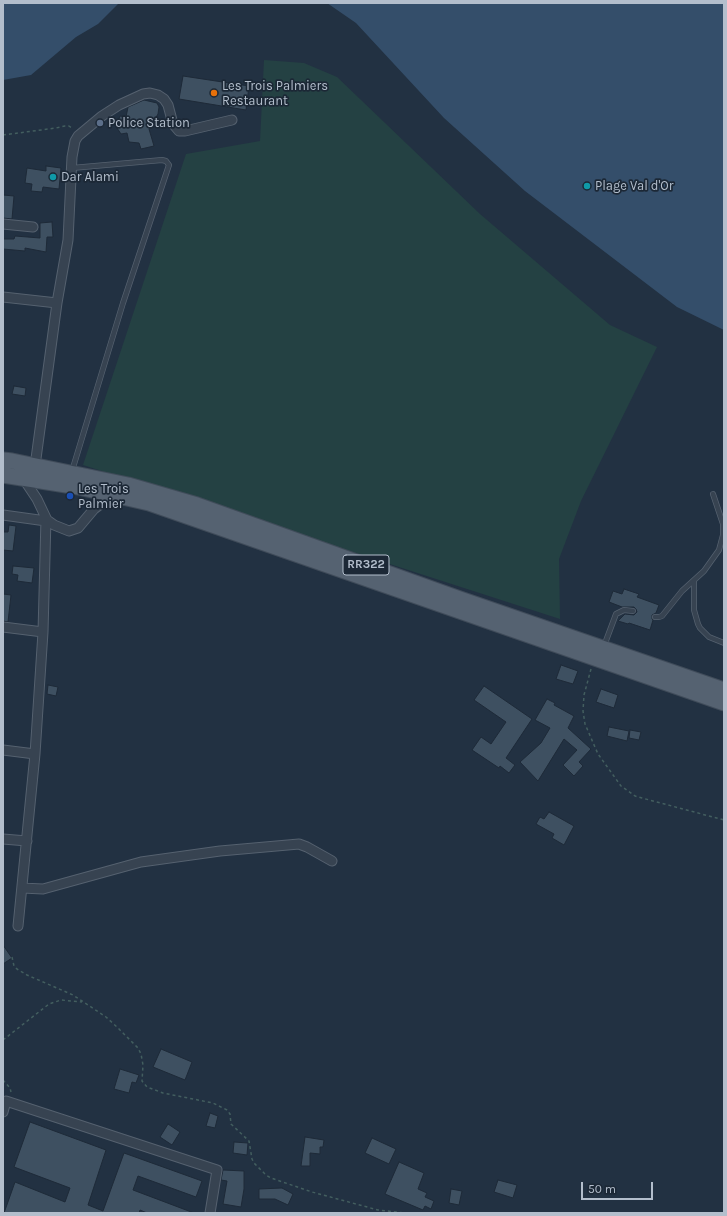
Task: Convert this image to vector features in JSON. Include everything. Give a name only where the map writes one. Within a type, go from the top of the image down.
[{"type":"main road","name":"RR322","points":[[3,460],[128,485],[197,505],[460,599],[599,652],[724,703]]},
{"type":"main road","name":"RR322","points":[[3,475],[114,494],[149,503],[449,608],[724,690]]},
{"type":"street","points":[[35,466],[57,303],[68,240],[73,148],[78,136],[91,124],[119,105],[143,94],[150,93],[158,95],[164,99],[168,105],[173,124],[180,131],[232,120]]},
{"type":"street","points":[[3,224],[33,226]]},
{"type":"street","points":[[3,297],[57,303]]},
{"type":"street","points":[[18,926],[35,754],[43,632],[46,520],[37,500],[23,478]]},
{"type":"street","points":[[3,515],[46,520],[69,531],[75,530],[94,509],[114,494]]},
{"type":"street","points":[[3,627],[43,632]]},
{"type":"street","points":[[3,750],[35,754]]},
{"type":"street","points":[[3,839],[27,841]]},
{"type":"street","points":[[22,888],[43,889],[141,862],[298,844],[307,847],[332,861]]},
{"type":"street","points":[[3,1112],[6,1101],[217,1170],[210,1213]]},
{"type":"lane","points":[[71,473],[123,303],[169,165],[166,161],[162,160],[72,168]]},
{"type":"lane","points":[[655,617],[662,616],[682,591],[704,571],[719,550],[723,524],[713,494]]},
{"type":"lane","points":[[694,581],[694,610],[698,624],[710,637],[724,643]]},
{"type":"lane","points":[[599,652],[616,614],[624,610],[633,611]]},
{"type":"path","points":[[3,135],[56,128],[67,125],[72,128],[78,136]]},
{"type":"path","points":[[599,652],[584,695],[583,711],[585,724],[598,754],[621,786],[642,798],[724,820]]},
{"type":"path","points":[[12,957],[15,968],[73,995],[106,1017],[129,1039],[138,1048],[141,1054],[143,1065],[142,1081],[147,1087],[163,1093],[213,1103],[227,1110],[230,1114],[231,1124],[249,1141],[254,1163],[266,1176],[312,1192],[378,1210],[405,1213]]},
{"type":"path","points":[[3,1040],[49,1004],[62,1000],[84,1002]]},
{"type":"path","points":[[3,1080],[10,1088],[12,1096],[6,1101]]},
{"type":"green space","points":[[264,60],[304,63],[337,77],[480,214],[610,325],[657,347],[581,501],[559,559],[560,619],[83,465],[186,154],[260,141]]},
{"type":"water","points":[[3,3],[119,3],[98,24],[76,37],[31,75],[3,80]]},
{"type":"water","points":[[327,3],[724,3],[724,330],[677,307],[525,191],[444,118],[356,23]]},
{"type":"building","name":"Les Trois Palmiers Restaurant","points":[[183,76],[249,86],[246,110],[179,99]]},
{"type":"building","points":[[144,100],[157,103],[159,107],[158,114],[149,129],[154,146],[141,149],[139,143],[129,142],[127,133],[121,134],[117,128],[120,127],[118,121],[120,116],[126,117],[128,107]]},
{"type":"building","points":[[46,166],[61,168],[59,189],[43,187],[42,192],[31,191],[32,184],[25,183],[27,168],[46,171]]},
{"type":"building","points":[[3,195],[14,196],[12,219],[3,218]]},
{"type":"building","points":[[52,222],[53,237],[47,237],[46,252],[25,248],[25,251],[3,249],[3,239],[14,239],[15,236],[40,238],[40,223]]},
{"type":"building","points":[[14,386],[26,388],[25,396],[12,394]]},
{"type":"building","points":[[9,525],[16,526],[13,551],[3,550],[3,532],[8,532]]},
{"type":"building","points":[[13,566],[34,568],[32,583],[17,581],[18,575],[12,574]]},
{"type":"building","points":[[624,589],[639,594],[637,597],[659,605],[656,613],[652,615],[653,620],[650,630],[618,621],[625,614],[634,615],[637,612],[634,607],[622,607],[609,602],[613,591],[622,594]]},
{"type":"building","points":[[3,594],[11,595],[8,622],[3,621]]},
{"type":"building","points":[[561,665],[578,671],[573,684],[556,679]]},
{"type":"building","points":[[48,685],[58,687],[56,696],[47,694]]},
{"type":"building","points":[[484,686],[532,719],[506,758],[515,765],[509,773],[472,750],[481,737],[491,744],[506,722],[474,700]]},
{"type":"building","points":[[601,689],[618,695],[614,708],[596,702]]},
{"type":"building","points":[[547,699],[555,703],[554,705],[574,716],[568,728],[591,749],[579,762],[583,766],[574,776],[563,765],[577,750],[564,739],[538,781],[520,762],[541,743],[550,728],[535,720]]},
{"type":"building","points":[[609,727],[629,731],[627,741],[607,736]]},
{"type":"building","points":[[630,730],[641,732],[639,740],[629,738]]},
{"type":"building","points":[[549,812],[574,826],[564,845],[552,838],[554,834],[536,824],[540,817],[544,819]]},
{"type":"building","points":[[3,945],[12,958],[3,964]]},
{"type":"building","points":[[161,1049],[192,1062],[185,1080],[153,1067]]},
{"type":"building","points":[[120,1069],[139,1075],[136,1083],[132,1082],[129,1093],[114,1089]]},
{"type":"building","points":[[210,1113],[218,1116],[215,1128],[206,1126]]},
{"type":"building","points":[[30,1122],[106,1150],[88,1205],[103,1211],[124,1153],[202,1181],[196,1197],[138,1176],[133,1190],[194,1213],[147,1213],[140,1210],[139,1213],[4,1213],[15,1182],[65,1202],[70,1188],[14,1167]]},
{"type":"building","points":[[168,1124],[180,1132],[172,1145],[160,1137]]},
{"type":"building","points":[[305,1137],[324,1140],[323,1147],[320,1147],[320,1154],[310,1153],[310,1166],[301,1166]]},
{"type":"building","points":[[372,1138],[396,1149],[389,1164],[365,1153]]},
{"type":"building","points":[[234,1142],[248,1143],[247,1155],[233,1153]]},
{"type":"building","points":[[399,1162],[424,1173],[418,1189],[427,1193],[425,1197],[434,1201],[431,1209],[425,1206],[423,1210],[385,1194]]},
{"type":"building","points":[[223,1170],[244,1171],[244,1189],[241,1207],[223,1204],[227,1181],[221,1180]]},
{"type":"building","points":[[498,1180],[517,1185],[513,1198],[494,1192]]},
{"type":"building","points":[[282,1188],[293,1194],[288,1205],[275,1199],[259,1199],[259,1189]]},
{"type":"building","points":[[451,1189],[462,1191],[459,1205],[449,1203]]},
{"type":"place","name":"Les Trois Palmiers Restaurant","points":[[214,93]]},
{"type":"place","name":"Police Station","points":[[100,123]]},
{"type":"place","name":"Dar Alami","points":[[53,177]]},
{"type":"place","name":"Plage Val d'Or","points":[[587,186]]},
{"type":"place","name":"Les Trois Palmier","points":[[70,496]]}]
